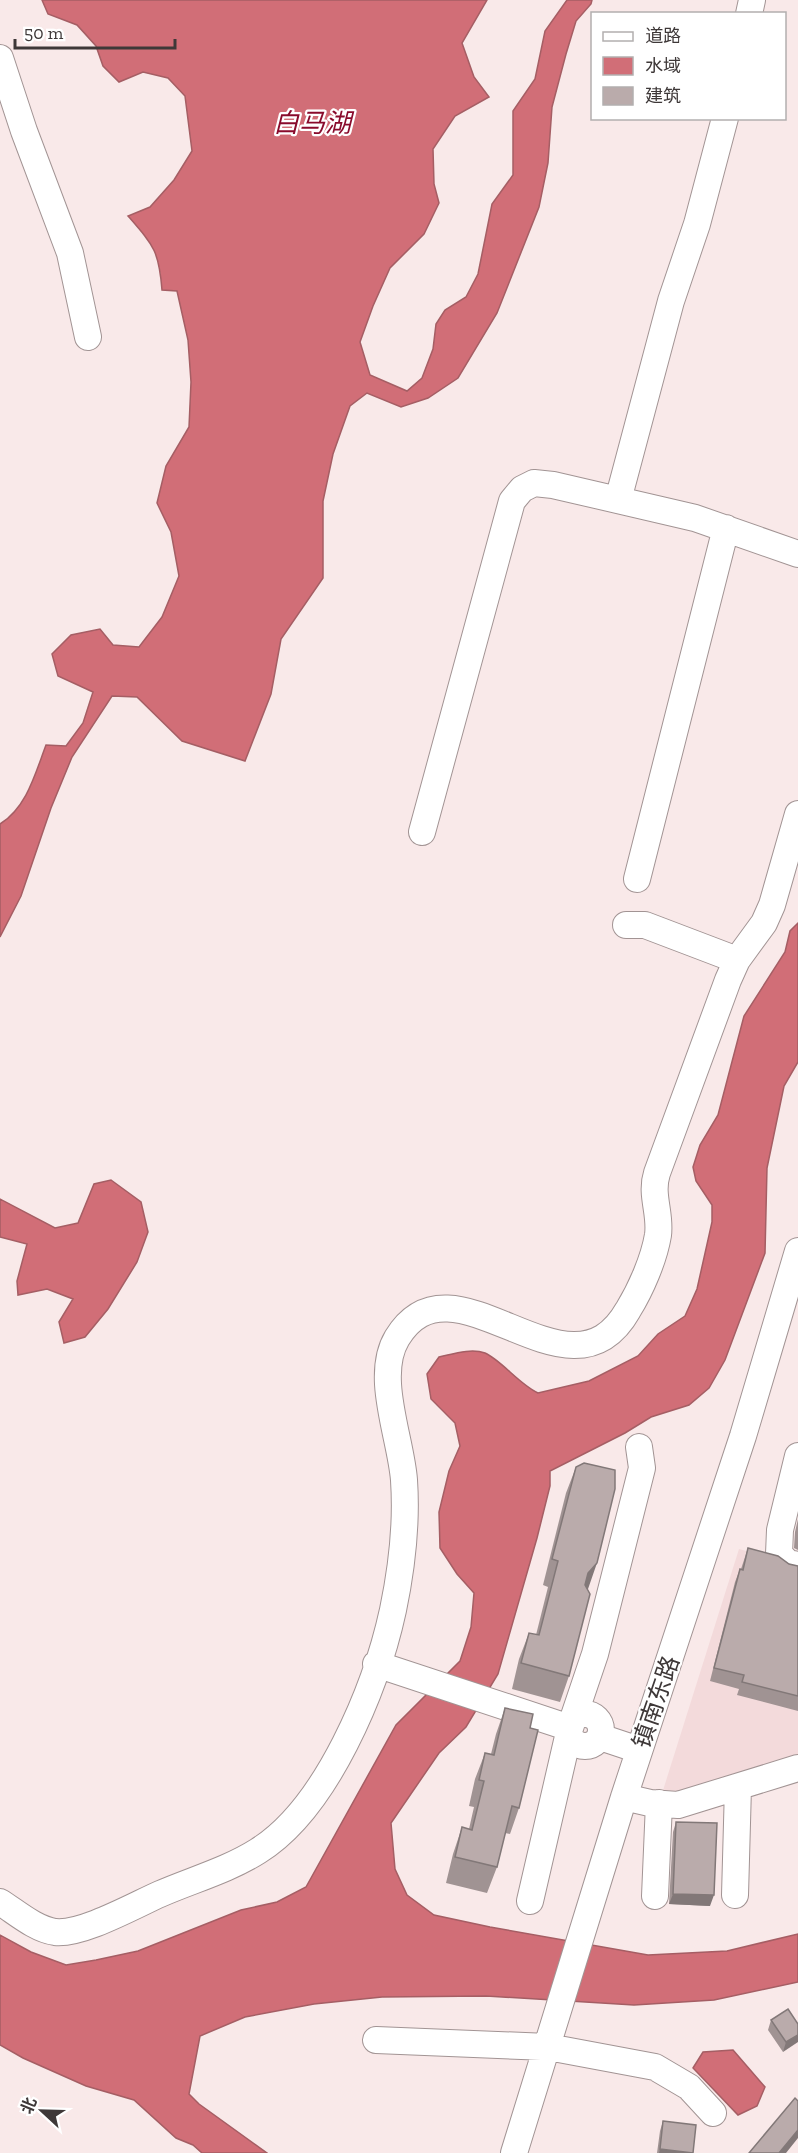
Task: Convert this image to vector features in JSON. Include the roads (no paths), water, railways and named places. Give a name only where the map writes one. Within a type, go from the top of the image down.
[{"type":"street","points":[[0,58],[24,131],[70,253],[88,337]]},
{"type":"street","points":[[618,500],[671,301],[697,224],[724,120]]},
{"type":"street","points":[[422,832],[512,501],[522,489],[534,483],[553,485],[618,500],[726,528],[798,554]]},
{"type":"street","points":[[637,879],[726,528]]},
{"type":"street","points":[[0,1902],[38,1926],[54,1932],[70,1931],[111,1917],[256,1852],[297,1819],[332,1767],[362,1704],[390,1622],[402,1562],[404,1477],[388,1384],[389,1361],[394,1343],[406,1325],[418,1315],[433,1309],[464,1309],[559,1345],[576,1346],[589,1343],[607,1334],[628,1311],[649,1263],[658,1235],[653,1187],[737,960],[764,922],[772,904],[798,814]]},
{"type":"street","points":[[626,925],[645,925],[737,960]]},
{"type":"street","name":"镇南东路","points":[[514,2153],[639,1750],[740,1447],[798,1251]]},
{"type":"street","points":[[530,1901],[570,1728],[596,1654],[637,1490],[642,1468],[639,1448]]},
{"type":"street","points":[[798,1456],[780,1530],[779,1554],[788,1563],[798,1565]]},
{"type":"street","points":[[376,1664],[570,1728]]},
{"type":"street","points":[[570,1728],[580,1716],[590,1715],[598,1722],[600,1737],[639,1750]]},
{"type":"street","points":[[624,1797],[678,1804],[798,1768]]},
{"type":"street","points":[[735,1895],[738,1787]]},
{"type":"street","points":[[655,1896],[659,1803]]},
{"type":"street","points":[[376,2040],[550,2040],[655,2067],[689,2087],[713,2113]]},
{"type":"water","name":"白马湖","points":[[42,0],[487,0],[462,43],[474,77],[489,97],[455,116],[433,149],[434,184],[439,203],[424,234],[390,268],[360,342],[370,375],[407,391],[422,378],[433,349],[436,324],[445,310],[466,297],[478,274],[492,204],[513,175],[513,111],[535,79],[545,31],[567,0],[592,0],[576,21],[552,107],[548,163],[539,207],[497,313],[458,378],[428,398],[401,407],[367,393],[350,406],[333,454],[323,501],[323,578],[281,639],[271,694],[245,761],[182,741],[137,697],[112,696],[72,757],[51,808],[21,896],[0,937],[0,824],[17,809],[24,799],[46,745],[66,746],[83,723],[93,692],[58,676],[52,654],[71,635],[100,629],[113,645],[139,647],[162,617],[179,576],[171,532],[157,503],[166,466],[189,427],[191,382],[188,340],[177,291],[162,290],[154,250],[128,216],[150,207],[174,180],[192,151],[185,96],[168,78],[143,72],[119,82],[103,66],[96,46],[77,25],[48,14]]},
{"type":"water","points":[[798,923],[798,1062],[784,1086],[767,1168],[765,1253],[725,1360],[709,1388],[689,1405],[651,1417],[625,1433],[550,1471],[550,1486],[537,1538],[498,1674],[466,1727],[439,1753],[391,1823],[395,1869],[407,1895],[434,1915],[648,1955],[727,1951],[798,1934],[798,1982],[714,2000],[634,2005],[486,1996],[382,1997],[314,2004],[245,2017],[200,2036],[189,2094],[199,2104],[267,2153],[202,2153],[193,2145],[176,2138],[134,2100],[86,2086],[23,2058],[0,2045],[0,1935],[31,1952],[66,1965],[138,1951],[241,1910],[277,1902],[306,1887],[396,1725],[460,1661],[471,1627],[474,1593],[457,1574],[440,1548],[439,1512],[449,1471],[460,1446],[455,1423],[431,1399],[427,1374],[439,1357],[462,1352],[480,1352],[491,1356],[538,1393],[589,1381],[638,1356],[658,1334],[685,1316],[697,1289],[712,1222],[712,1205],[696,1181],[693,1167],[700,1145],[718,1115],[744,1016],[785,952],[790,931]]},
{"type":"water","points":[[111,1180],[141,1202],[148,1232],[137,1262],[108,1309],[85,1337],[64,1343],[59,1322],[73,1299],[47,1289],[18,1295],[17,1281],[27,1244],[0,1237],[0,1199],[55,1228],[78,1223],[94,1184]]},
{"type":"water","points":[[733,2050],[765,2087],[757,2106],[738,2115],[693,2068],[703,2052]]}]
